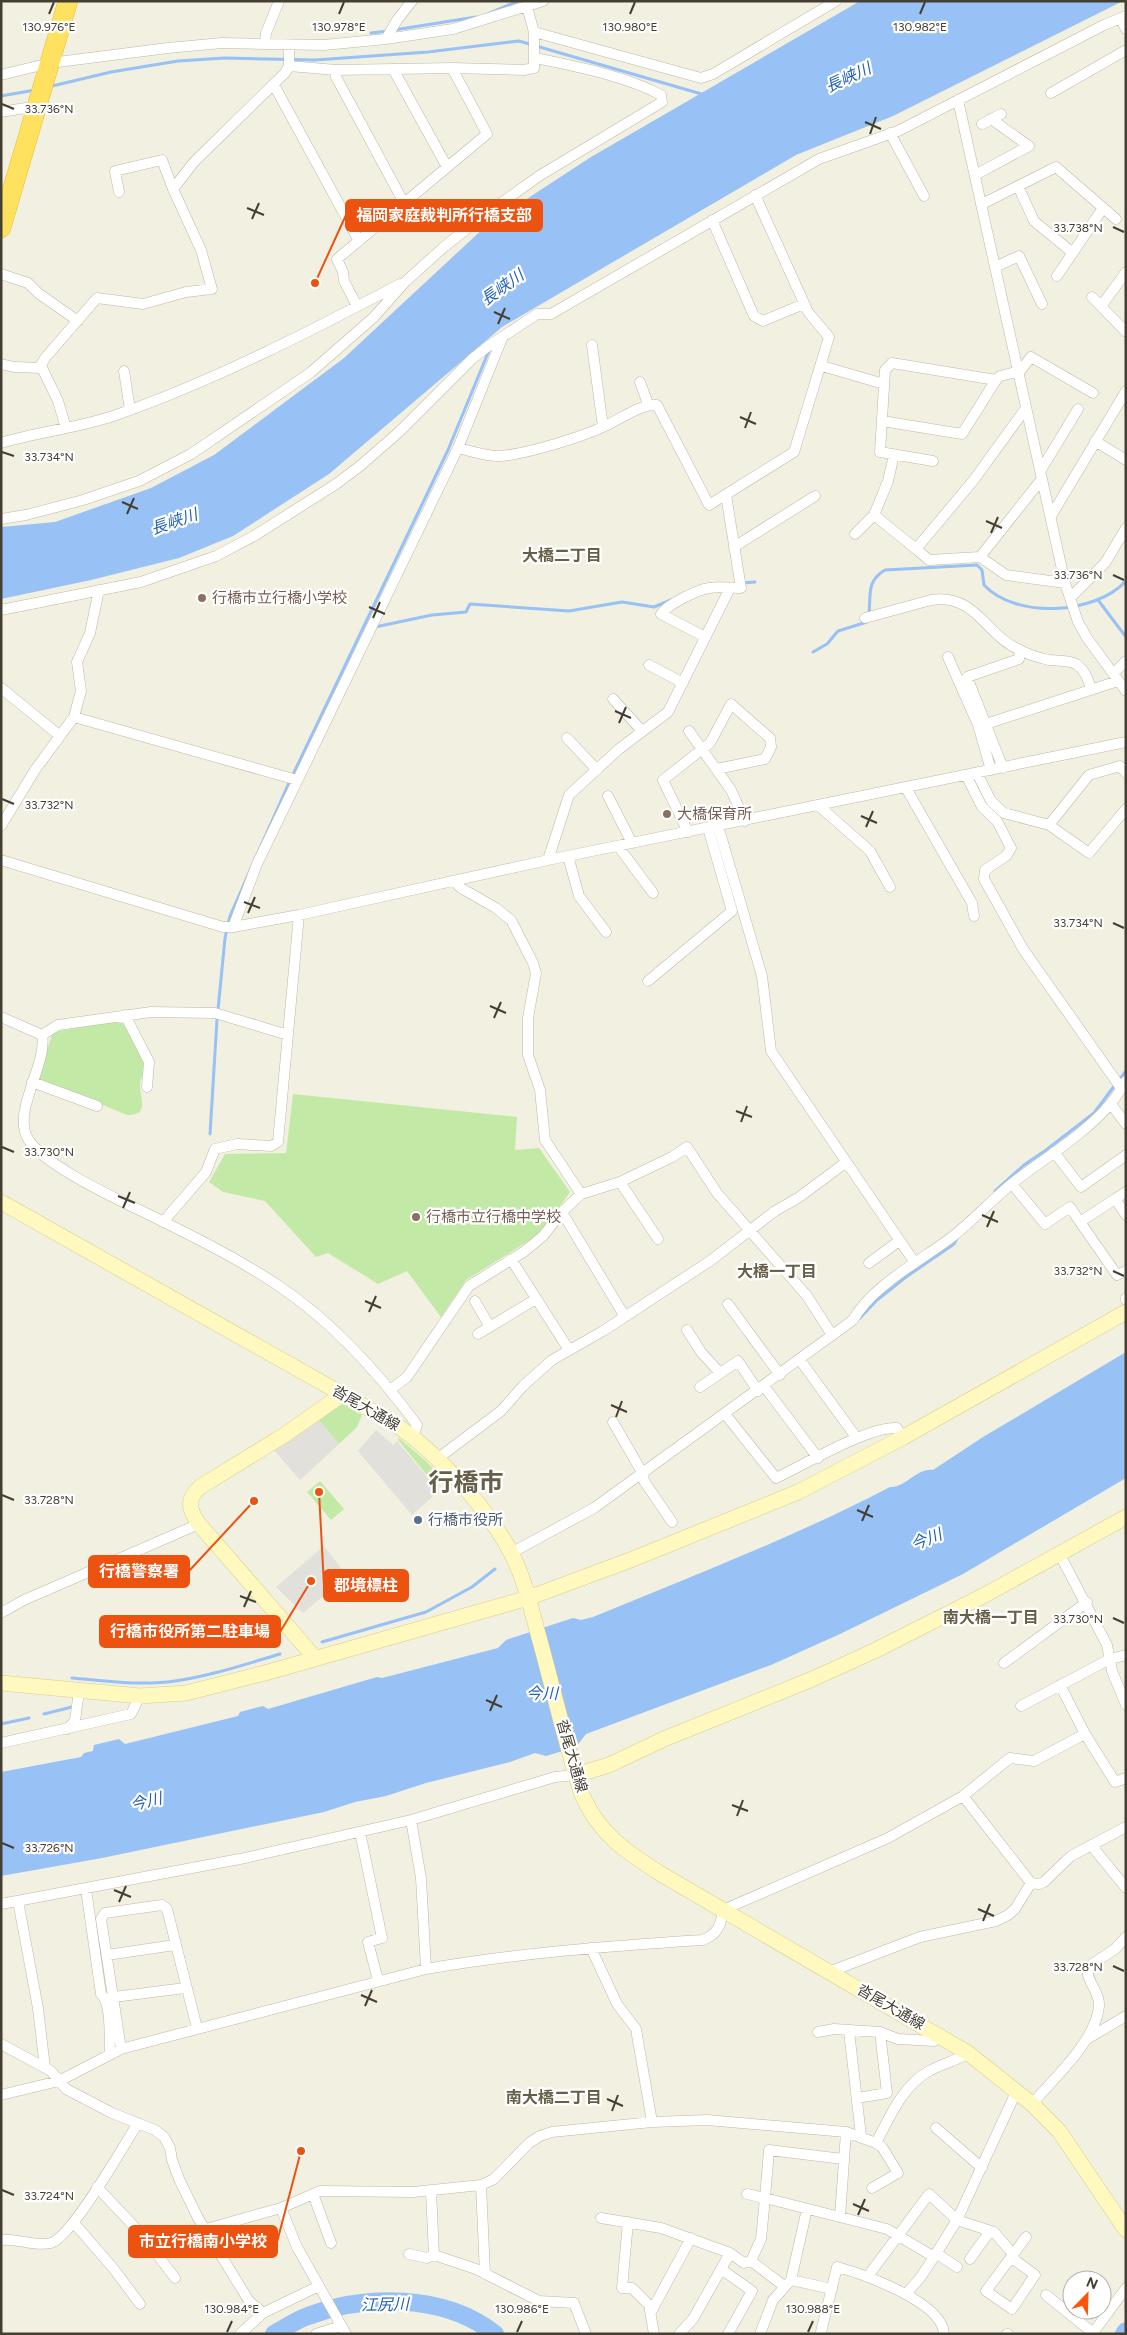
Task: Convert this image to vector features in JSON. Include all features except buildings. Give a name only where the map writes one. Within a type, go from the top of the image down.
[{"type":"highway","points":[[1,228],[68,1]]},
{"type":"street","points":[[265,43],[266,33],[279,1]]},
{"type":"street","points":[[386,38],[412,1]]},
{"type":"street","points":[[1,75],[50,65],[168,48],[222,43],[265,43],[288,48],[351,43],[453,29],[543,1]]},
{"type":"street","points":[[534,35],[701,78],[713,74],[836,1]]},
{"type":"street","points":[[289,66],[336,70],[452,68],[524,70],[534,68],[534,35],[528,7]]},
{"type":"street","points":[[1,610],[141,582],[184,569],[216,556],[275,523],[360,466],[399,432],[472,359],[536,314],[551,314],[819,159],[890,133],[1123,17],[1126,30]]},
{"type":"street","points":[[173,189],[194,162],[274,85],[289,66],[288,48]]},
{"type":"street","points":[[1051,93],[1126,50]]},
{"type":"street","points":[[1,519],[26,515],[64,505],[139,481],[191,454],[310,373],[374,317],[405,282],[445,246],[539,176],[662,102],[661,95],[652,90],[612,77],[535,58]]},
{"type":"street","points":[[357,306],[344,281],[343,272],[337,259],[487,134],[452,68]]},
{"type":"street","points":[[393,69],[447,167]]},
{"type":"street","points":[[336,70],[336,77],[404,203]]},
{"type":"street","points":[[274,85],[359,242]]},
{"type":"street","points":[[958,100],[1020,371],[1026,408],[1065,583],[1078,622],[1087,638],[1126,691]]},
{"type":"street","points":[[1,112],[39,102]]},
{"type":"street","points":[[975,175],[1029,146],[987,122],[1001,114]]},
{"type":"street","points":[[890,133],[924,196]]},
{"type":"street","points":[[40,367],[45,358],[94,300],[101,297],[143,304],[186,292],[212,289],[201,250],[162,160],[115,172],[118,192]]},
{"type":"street","points":[[982,204],[1056,167],[1116,219]]},
{"type":"street","points":[[1018,186],[1034,221],[1073,253]]},
{"type":"street","points":[[458,448],[482,454],[509,455],[576,437],[603,427],[648,404],[657,405],[709,505],[794,452],[822,366],[829,337],[808,312],[755,195]]},
{"type":"street","points":[[1057,276],[1103,208]]},
{"type":"street","points":[[712,220],[754,316],[763,321],[804,304]]},
{"type":"street","points":[[995,267],[1019,256],[1042,304]]},
{"type":"street","points":[[1102,305],[1126,272]]},
{"type":"street","points":[[1,274],[28,283],[38,293],[78,321]]},
{"type":"street","points":[[1,443],[66,428],[130,410],[204,380],[405,282]]},
{"type":"street","points":[[1092,297],[1102,305],[1126,332]]},
{"type":"street","points":[[369,300],[375,311],[374,317]]},
{"type":"street","points":[[233,927],[258,864],[297,780],[458,448],[503,336]]},
{"type":"street","points":[[592,345],[603,427]]},
{"type":"street","points":[[882,421],[962,434],[996,380],[1000,376],[1020,371],[1031,357],[1093,393]]},
{"type":"street","points":[[933,461],[880,452],[885,370],[892,363],[996,380]]},
{"type":"street","points":[[1,364],[14,367],[40,367]]},
{"type":"street","points":[[822,366],[884,384]]},
{"type":"street","points":[[40,367],[58,400],[66,428]]},
{"type":"street","points":[[124,371],[130,410]]},
{"type":"street","points":[[640,382],[648,404]]},
{"type":"street","points":[[1051,516],[1126,391]]},
{"type":"street","points":[[916,549],[973,480],[1026,408]]},
{"type":"street","points":[[980,557],[1041,475],[1078,409]]},
{"type":"street","points":[[1096,442],[1126,460]]},
{"type":"street","points":[[855,534],[874,515],[888,481],[894,455]]},
{"type":"street","points":[[705,637],[661,614],[664,609],[693,593],[710,588],[741,588],[726,495]]},
{"type":"street","points":[[734,547],[815,496]]},
{"type":"street","points":[[874,515],[929,560],[980,557],[1006,575],[1065,583]]},
{"type":"street","points":[[1070,598],[1105,563],[1126,528]]},
{"type":"street","points":[[548,860],[570,796],[596,770],[642,731],[668,712],[730,588]]},
{"type":"street","points":[[1,826],[35,770],[74,717],[81,691],[78,662],[90,633],[99,590]]},
{"type":"street","points":[[866,618],[931,600],[950,599],[966,605],[1005,641],[1020,650],[1036,657],[1075,664],[1083,669],[1091,689]]},
{"type":"street","points":[[1003,768],[967,677],[1019,659],[1020,650]]},
{"type":"street","points":[[948,657],[978,725],[991,770]]},
{"type":"street","points":[[986,724],[1091,689],[1116,677],[1126,661]]},
{"type":"street","points":[[649,665],[683,683]]},
{"type":"street","points":[[1,688],[60,736]]},
{"type":"street","points":[[613,699],[642,731]]},
{"type":"street","points":[[688,832],[663,780],[704,750],[710,743],[730,704],[770,738],[771,747],[765,759],[717,769]]},
{"type":"street","points":[[74,717],[297,780]]},
{"type":"street","points":[[689,731],[731,790],[745,821]]},
{"type":"street","points":[[567,738],[596,770]]},
{"type":"street","points":[[1,860],[223,927],[233,927],[455,882],[548,860],[1126,742]]},
{"type":"street","points":[[1049,826],[1089,775],[1120,766],[1126,773]]},
{"type":"street","points":[[977,773],[991,801],[1004,813],[1049,826],[1089,853],[1126,809]]},
{"type":"street","points":[[511,1553],[564,1526],[642,1474],[853,1320],[857,1313],[877,1293],[949,1239],[1012,1184],[1054,1152],[1111,1104],[1124,1084],[1023,949],[984,879],[985,870],[1006,856],[1011,848],[997,821],[982,807],[966,775]]},
{"type":"street","points":[[906,788],[972,903],[974,916]]},
{"type":"street","points":[[608,796],[632,844]]},
{"type":"street","points":[[818,806],[870,851],[890,887]]},
{"type":"street","points":[[648,981],[732,911],[713,827]]},
{"type":"street","points":[[713,827],[762,976],[771,1051],[915,1263]]},
{"type":"street","points":[[618,846],[653,893]]},
{"type":"street","points":[[568,856],[579,896],[606,932]]},
{"type":"street","points":[[455,882],[461,888],[496,908],[511,920],[533,963],[536,973],[528,1018],[528,1055],[540,1090],[545,1140],[581,1194]]},
{"type":"street","points":[[162,1222],[206,1172],[215,1149],[237,1144],[271,1146],[278,1142],[299,915]]},
{"type":"street","points":[[42,1035],[58,1025],[150,1012],[215,1013],[288,1035]]},
{"type":"street","points":[[125,1015],[149,1062],[147,1087]]},
{"type":"street","points":[[1,1017],[42,1035]]},
{"type":"street","points":[[42,1035],[44,1042],[32,1082],[23,1125],[26,1136],[32,1146],[76,1178],[250,1268],[296,1298],[351,1345],[390,1390],[417,1425],[413,1437]]},
{"type":"street","points":[[32,1082],[97,1106]]},
{"type":"street","points":[[1111,1104],[1126,1124]]},
{"type":"street","points":[[390,1390],[407,1378],[469,1286],[543,1236],[562,1212],[581,1194],[620,1182],[672,1157],[687,1147],[717,1193],[807,1296],[832,1335]]},
{"type":"street","points":[[1054,1152],[1081,1188],[1126,1155]]},
{"type":"street","points":[[437,1459],[501,1411],[540,1369],[625,1317],[710,1261],[749,1230],[820,1183],[846,1163]]},
{"type":"street","points":[[620,1182],[658,1239]]},
{"type":"street","points":[[1012,1184],[1045,1224],[1070,1207],[1117,1275],[1126,1271]]},
{"type":"street","points":[[1080,1222],[1126,1192]]},
{"type":"street","points":[[1115,1199],[1126,1215]]},
{"type":"street","name":"沓尾大通線","points":[[1,1202],[388,1419],[413,1437],[437,1459],[484,1512],[511,1553],[519,1569],[574,1769],[589,1812],[610,1838],[627,1852],[661,1874],[968,2052],[1017,2090],[1059,2131],[1126,2230]]},
{"type":"street","points":[[562,1212],[625,1317]]},
{"type":"street","points":[[869,1263],[900,1242]]},
{"type":"street","points":[[511,1259],[569,1350]]},
{"type":"street","points":[[478,1334],[536,1299]]},
{"type":"street","points":[[475,1301],[490,1327]]},
{"type":"street","points":[[728,1304],[780,1374]]},
{"type":"street","points":[[1,1683],[79,1692],[140,1696],[186,1693],[233,1682],[528,1598],[633,1559],[798,1492],[902,1438],[1126,1312]]},
{"type":"street","points":[[687,1330],[701,1352],[720,1373]]},
{"type":"street","points":[[800,1360],[856,1437]]},
{"type":"street","points":[[700,1387],[738,1361],[818,1458]]},
{"type":"street","points":[[316,1658],[199,1524],[193,1515],[189,1502],[193,1493],[286,1434],[343,1394]]},
{"type":"street","points":[[725,1414],[776,1478],[856,1437],[897,1428],[902,1438]]},
{"type":"street","points":[[613,1422],[644,1481],[672,1522]]},
{"type":"street","points":[[1,1904],[245,1858],[360,1832],[412,1820],[555,1777],[574,1769],[609,1765],[664,1739],[810,1680],[930,1624],[1126,1516]]},
{"type":"street","points":[[1,1613],[24,1600],[199,1524]]},
{"type":"street","points":[[1059,1553],[1087,1602],[1107,1645],[1112,1671],[1126,1705]]},
{"type":"street","points":[[1004,1663],[1087,1602]]},
{"type":"street","points":[[1021,1706],[1110,1659],[1126,1655]]},
{"type":"street","points":[[1060,1685],[1085,1734],[1115,1782],[1126,1778]]},
{"type":"street","points":[[67,1729],[75,1721],[79,1692]]},
{"type":"street","points":[[1,1743],[131,1714],[140,1696]]},
{"type":"street","points":[[1,2095],[59,2081],[121,2048],[426,1969],[475,1960],[591,1948],[703,1940],[712,1936],[718,1930],[723,1910],[888,1838],[963,1796],[1010,1758],[1034,1761],[1085,1734]]},
{"type":"street","points":[[963,1796],[1031,1883],[1038,1884],[1044,1882],[1071,1856],[1126,1827]]},
{"type":"street","points":[[412,1820],[421,1878],[426,1969]]},
{"type":"street","points":[[360,1832],[382,1938],[368,1942],[378,1980]]},
{"type":"street","points":[[1091,1845],[1126,1888]]},
{"type":"street","points":[[829,1972],[920,1937],[996,1921],[1015,1909],[1031,1883]]},
{"type":"street","points":[[86,1889],[101,1994],[106,1998],[110,2054]]},
{"type":"street","points":[[18,1901],[38,2008],[45,2068]]},
{"type":"street","points":[[121,2048],[101,1919],[105,1914],[162,1905],[167,1908],[185,1988],[197,2028]]},
{"type":"street","points":[[1032,2104],[1087,2039],[1099,2008],[1099,1999],[1086,1972],[1088,1967],[1115,1949],[1126,1937]]},
{"type":"street","points":[[107,1954],[175,1945]]},
{"type":"street","points":[[591,1948],[617,2004],[636,2029],[652,2122]]},
{"type":"street","points":[[114,1997],[185,1988]]},
{"type":"street","points":[[1087,2039],[1126,2016]]},
{"type":"street","points":[[818,2032],[834,2029],[880,2032],[898,2039],[934,2041],[941,2036]]},
{"type":"street","points":[[849,2031],[861,2136]]},
{"type":"street","points":[[857,2098],[887,2093],[880,2032]]},
{"type":"street","points":[[1,2044],[51,2071],[66,2089],[73,2093],[112,2113],[155,2130],[164,2137],[170,2148],[178,2179],[206,2230],[249,2301],[263,2313]]},
{"type":"street","points":[[876,2143],[888,2118],[913,2084],[928,2071],[961,2058],[968,2052]]},
{"type":"street","points":[[906,2294],[920,2278],[957,2220],[1017,2090]]},
{"type":"street","points":[[206,2230],[281,2208],[320,2191],[431,2191],[481,2185],[494,2179],[529,2142],[540,2136],[552,2132],[652,2122],[707,2120],[846,2132],[861,2136],[882,2146],[898,2173],[872,2188]]},
{"type":"street","points":[[1,2240],[38,2244],[52,2243],[74,2223],[138,2123]]},
{"type":"street","points":[[936,2128],[982,2168]]},
{"type":"street","points":[[840,2218],[846,2132]]},
{"type":"street","points":[[601,2218],[661,2228],[730,2253],[744,2264],[751,2261],[761,2240],[769,2150],[843,2159]]},
{"type":"street","points":[[481,2185],[485,2274]]},
{"type":"street","points":[[97,2187],[144,2237],[175,2278]]},
{"type":"street","points":[[431,2191],[434,2254]]},
{"type":"street","points":[[313,2194],[331,2243]]},
{"type":"street","points":[[747,2194],[887,2229],[958,2267]]},
{"type":"street","points":[[868,2276],[929,2194],[957,2220],[990,2230],[1013,2256],[1035,2275],[1012,2309],[986,2291],[1013,2256],[1026,2236]]},
{"type":"street","points":[[281,2208],[297,2247],[342,2327],[316,2334]]},
{"type":"street","points":[[760,2334],[774,2300],[788,2283],[807,2209]]},
{"type":"street","points":[[628,2222],[622,2288],[632,2288],[649,2305],[654,2334]]},
{"type":"street","points":[[74,2223],[113,2268],[140,2304]]},
{"type":"street","points":[[970,2258],[990,2230]]},
{"type":"street","points":[[651,2312],[691,2238]]},
{"type":"street","points":[[679,2334],[693,2319],[730,2253]]},
{"type":"street","points":[[409,2254],[427,2258],[434,2254],[476,2269],[539,2301],[574,2303],[586,2334]]},
{"type":"street","points":[[751,2261],[788,2283],[832,2288]]},
{"type":"street","points":[[821,2332],[837,2267],[868,2276],[906,2294],[938,2319],[944,2327],[944,2334]]},
{"type":"street","points":[[721,2269],[752,2291],[728,2334]]},
{"type":"street","points":[[1046,2295],[1093,2333],[1126,2288]]},
{"type":"street","points":[[240,2334],[263,2313],[321,2289]]},
{"type":"green space","points":[[113,1022],[122,1023],[127,1028],[146,1067],[140,1084],[141,1109],[134,1114],[127,1115],[38,1078],[53,1032]]},
{"type":"green space","name":"行橋市立行橋中学校","points":[[293,1094],[517,1117],[515,1150],[539,1148],[570,1192],[541,1233],[466,1280],[441,1317],[407,1271],[378,1284],[328,1253],[316,1257],[265,1201],[223,1192],[209,1182],[225,1154],[286,1153]]},
{"type":"green space","points":[[339,1402],[362,1415],[357,1427],[339,1444],[318,1419]]},
{"type":"green space","points":[[399,1438],[427,1462],[442,1479],[439,1482],[436,1477],[431,1480],[398,1440]]},
{"type":"green space","points":[[320,1481],[344,1509],[331,1520],[307,1492]]},
{"type":"shaded area","points":[[318,1419],[339,1444],[300,1480],[273,1449]]},
{"type":"shaded area","points":[[376,1430],[393,1445],[397,1441],[439,1491],[412,1515],[358,1451]]},
{"type":"shaded area","points":[[324,1546],[347,1576],[303,1613],[276,1587]]},
{"type":"water","name":"長峡川","points":[[860,1],[1123,1],[893,116],[796,155],[502,327],[329,474],[233,536],[179,558],[91,580],[1,599],[1,527],[55,522],[151,488],[214,455],[344,358],[487,225],[591,157]]},
{"type":"water","name":"今川","points":[[1126,1352],[1126,1478],[963,1574],[840,1634],[771,1665],[586,1734],[576,1747],[546,1756],[535,1753],[510,1762],[426,1783],[386,1796],[355,1802],[324,1812],[102,1858],[1,1876],[1,1772],[81,1757],[84,1753],[93,1751],[94,1745],[119,1739],[125,1744],[238,1716],[240,1712],[263,1706],[268,1709],[377,1677],[382,1678],[498,1648],[506,1640],[573,1618],[581,1620],[593,1617],[817,1523],[890,1487],[901,1484],[921,1472],[933,1470],[983,1437]]},
{"type":"waterway","points":[[490,13],[518,1]]},
{"type":"waterway","points":[[394,30],[476,17]]},
{"type":"waterway","points":[[371,33],[388,31]]},
{"type":"waterway","points":[[48,87],[111,72],[178,61],[225,58],[315,60],[428,52],[519,41],[705,95]]},
{"type":"waterway","points":[[1,96],[35,90]]},
{"type":"waterway","points":[[210,1134],[217,1020],[225,938],[230,916],[288,785],[448,450],[490,348]]},
{"type":"waterway","points":[[869,614],[872,584],[879,574],[885,570],[977,565],[982,570],[984,585],[998,596],[1015,604],[1035,608],[1075,606],[1095,601],[1112,592],[1126,581]]},
{"type":"waterway","points":[[741,583],[755,582]]},
{"type":"waterway","points":[[375,627],[432,615],[466,612],[470,604],[569,611],[622,602],[654,607],[671,600]]},
{"type":"waterway","points":[[1098,600],[1126,637]]},
{"type":"waterway","points":[[813,652],[827,644],[838,631],[867,622]]},
{"type":"waterway","points":[[1119,1080],[1126,1071]]},
{"type":"waterway","points":[[995,1191],[1024,1165],[1094,1113],[1115,1085]]},
{"type":"waterway","points":[[860,1318],[877,1300],[906,1277],[954,1244],[957,1238]]},
{"type":"waterway","points":[[322,1642],[426,1612],[472,1587],[495,1569]]},
{"type":"waterway","points":[[72,1678],[136,1683],[175,1681],[215,1673],[280,1654]]},
{"type":"waterway","points":[[44,1714],[72,1707]]},
{"type":"waterway","points":[[1,1724],[29,1718]]},
{"type":"waterway","name":"江尻川","points":[[274,2334],[304,2318],[331,2309],[379,2301],[429,2305],[453,2311],[475,2321],[495,2334]]},
{"type":"place","name":"福岡家庭裁判所行橋支部","points":[[315,283]]},
{"type":"place","name":"行橋市立行橋小学校","points":[[202,598]]},
{"type":"place","name":"大橋保育所","points":[[667,814]]},
{"type":"place","name":"行橋市立行橋中学校","points":[[416,1217]]},
{"type":"place","name":"郡境標柱","points":[[319,1492]]},
{"type":"place","name":"行橋警察署","points":[[254,1501]]},
{"type":"place","name":"行橋市役所","points":[[418,1520]]},
{"type":"place","name":"行橋市役所第二駐車場","points":[[311,1581]]},
{"type":"place","name":"市立行橋南小学校","points":[[301,2151]]},
{"type":"district","name":"大橋二丁目","points":[[562,555]]},
{"type":"district","name":"大橋一丁目","points":[[777,1271]]},
{"type":"district","name":"行橋市","points":[[466,1482]]},
{"type":"district","name":"南大橋一丁目","points":[[991,1617]]},
{"type":"district","name":"南大橋二丁目","points":[[554,2097]]}]
